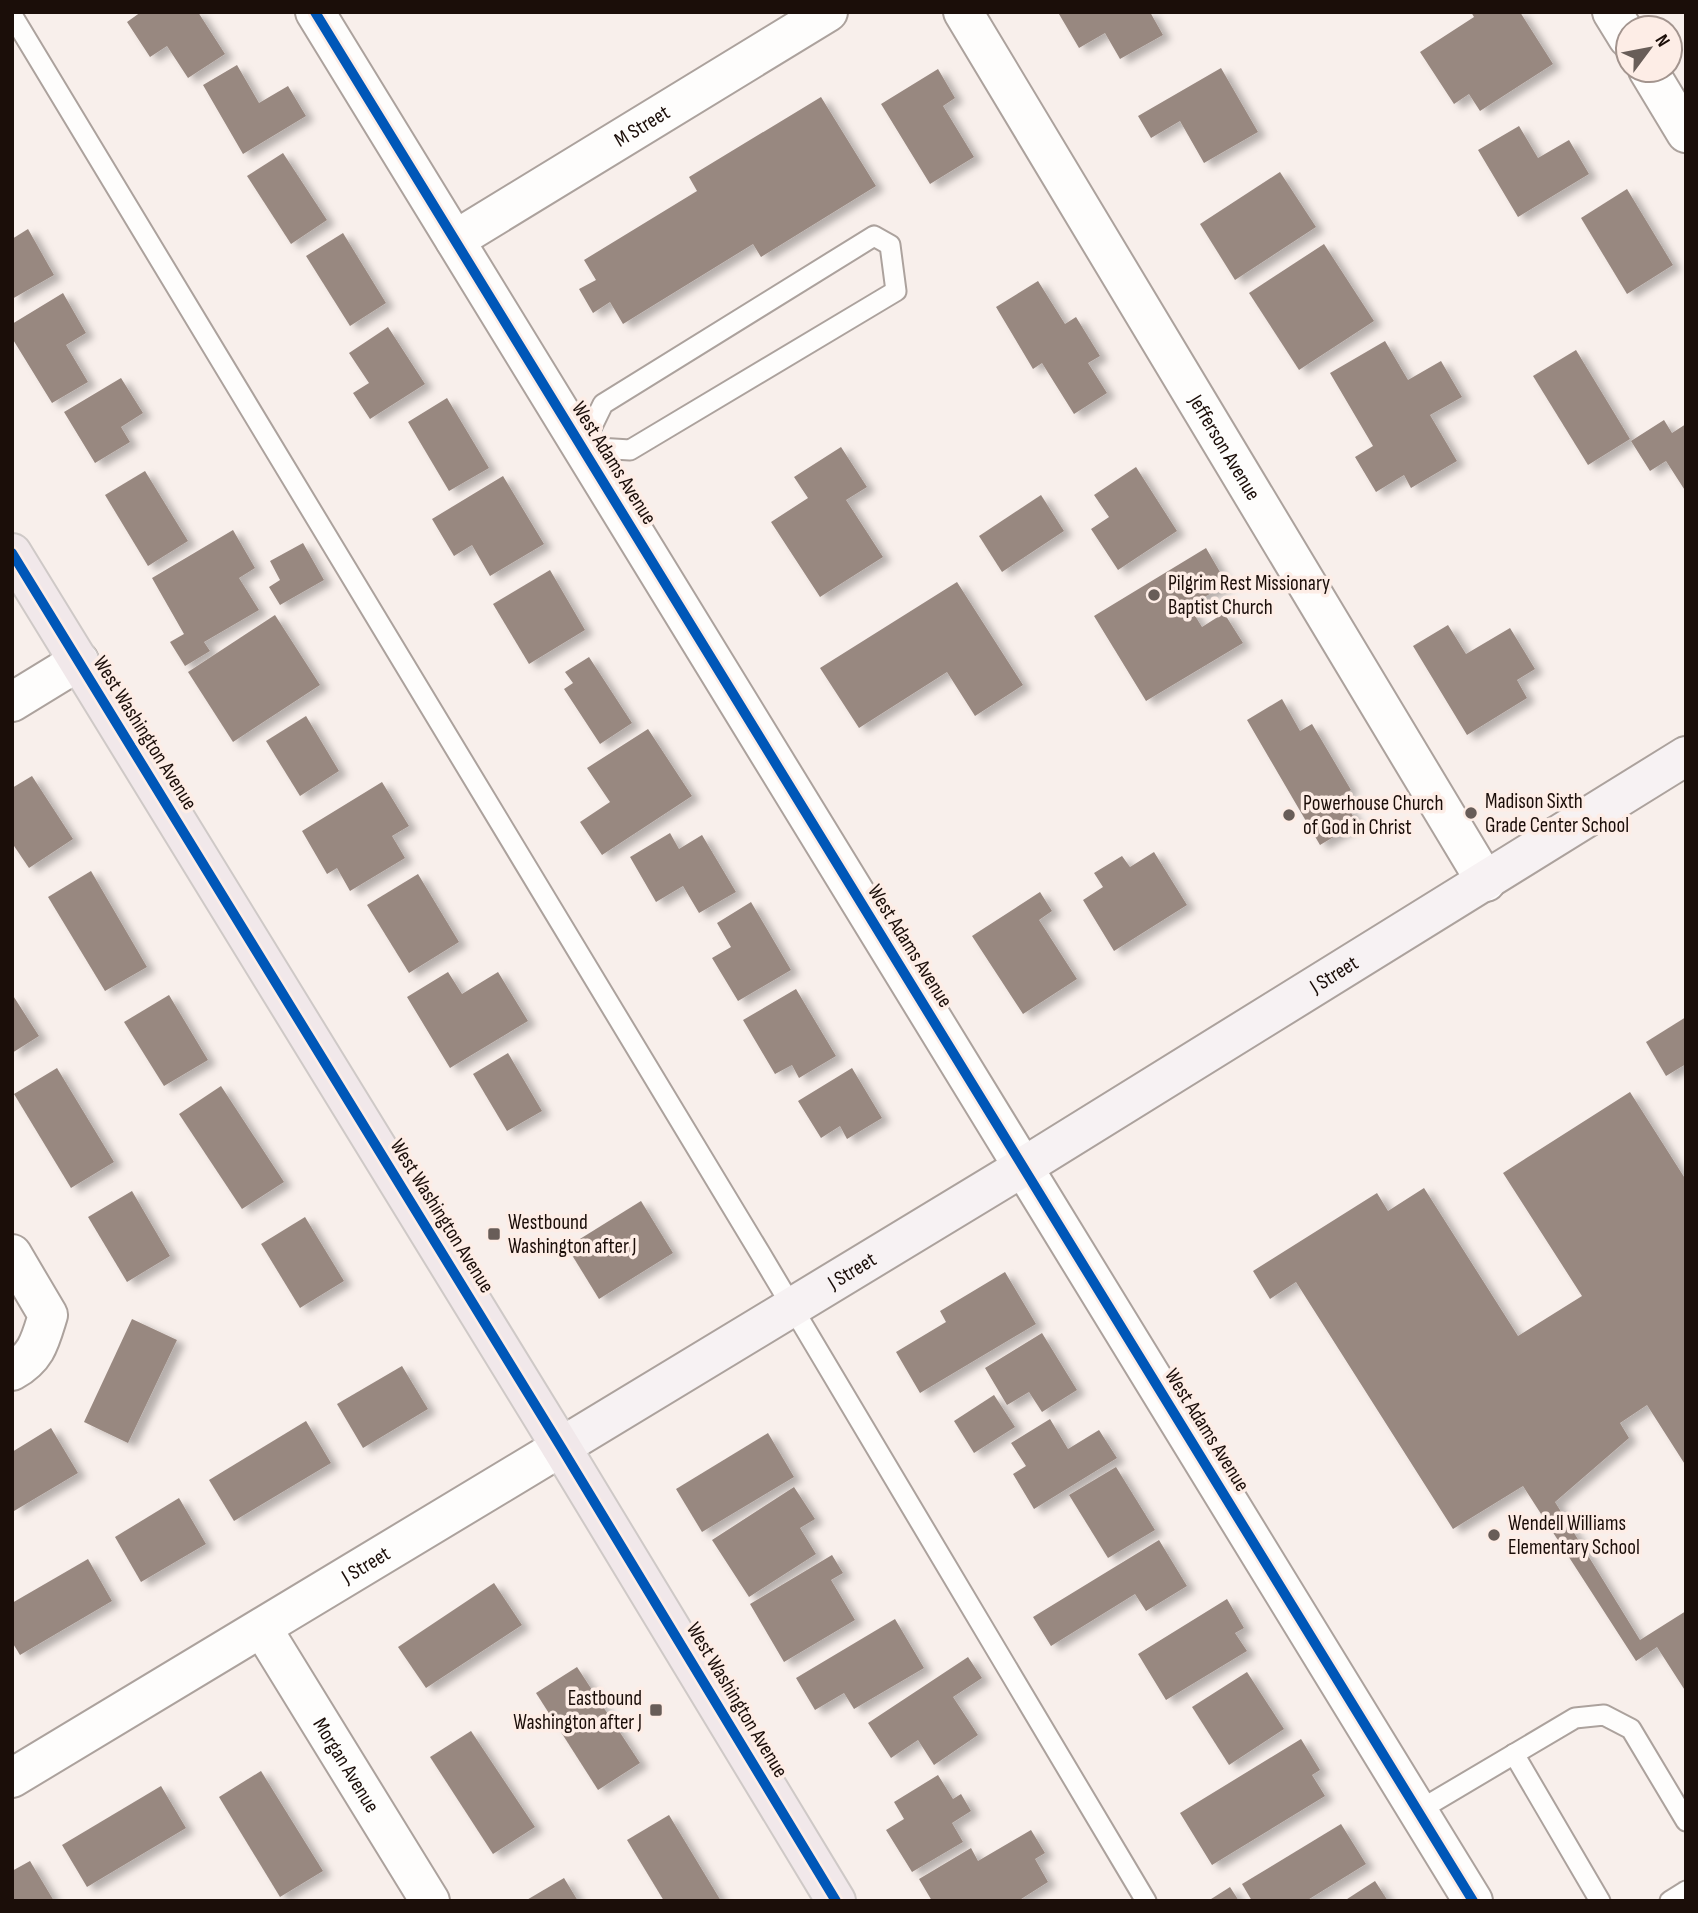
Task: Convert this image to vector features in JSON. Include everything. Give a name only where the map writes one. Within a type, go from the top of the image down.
[{"type":"main road","name":"West Washington Avenue","points":[[12,553],[561,1447],[836,1901]]},
{"type":"street","name":"West Adams Avenue","points":[[315,12],[1473,1901]]},
{"type":"street","name":"M Street","points":[[455,240],[828,12]]},
{"type":"street","name":"Jefferson Avenue","points":[[963,12],[1486,882]]},
{"type":"street","points":[[1656,84],[1686,132]]},
{"type":"street","points":[[12,702],[79,661]]},
{"type":"street","name":"J Street","points":[[12,1778],[1023,1167],[1686,756]]},
{"type":"street","points":[[12,1254],[48,1315],[38,1348],[22,1365],[12,1371]]},
{"type":"street","name":"Morgan Avenue","points":[[262,1628],[430,1901]]},
{"type":"lane","points":[[12,15],[792,1307],[1146,1901]]},
{"type":"lane","points":[[874,236],[890,246],[896,291],[630,450],[582,447],[603,404],[874,236]]},
{"type":"lane","points":[[1418,1811],[1575,1718],[1604,1714],[1631,1729],[1686,1821]]},
{"type":"lane","points":[[1514,1754],[1600,1901]]},
{"type":"lane","points":[[1670,1901],[1686,1891]]},
{"type":"building","points":[[141,12],[198,12],[225,54],[188,78],[167,46],[150,57],[127,22]]},
{"type":"building","points":[[1150,12],[1163,35],[1120,59],[1105,33],[1079,48],[1059,14]]},
{"type":"building","points":[[1471,12],[1520,12],[1553,64],[1480,111],[1469,94],[1454,104],[1420,52],[1474,17]]},
{"type":"building","points":[[237,65],[259,103],[288,86],[306,116],[243,154],[203,85]]},
{"type":"building","points":[[1221,68],[1258,132],[1204,163],[1180,121],[1151,138],[1138,116]]},
{"type":"building","points":[[938,69],[955,98],[943,106],[974,157],[930,184],[881,104]]},
{"type":"building","points":[[821,97],[876,186],[761,257],[753,244],[623,324],[610,302],[593,313],[579,289],[596,280],[584,260],[697,191],[689,177]]},
{"type":"building","points":[[1519,126],[1538,158],[1569,140],[1589,174],[1518,217],[1478,150]]},
{"type":"building","points":[[283,153],[327,220],[291,244],[247,176]]},
{"type":"building","points":[[1280,172],[1316,227],[1235,280],[1200,224]]},
{"type":"building","points":[[1627,189],[1673,265],[1627,294],[1581,218]]},
{"type":"building","points":[[28,229],[54,275],[12,299],[12,239]]},
{"type":"building","points":[[343,233],[386,303],[350,326],[306,256]]},
{"type":"building","points":[[1324,244],[1374,321],[1299,370],[1249,293]]},
{"type":"building","points":[[1038,281],[1065,324],[1076,317],[1100,356],[1088,363],[1107,393],[1074,414],[1042,363],[1033,369],[996,307]]},
{"type":"building","points":[[63,293],[86,333],[66,345],[88,382],[52,403],[12,338],[12,324]]},
{"type":"building","points":[[388,327],[425,384],[370,419],[353,393],[369,383],[349,353]]},
{"type":"building","points":[[1385,341],[1408,380],[1441,361],[1462,397],[1430,415],[1457,461],[1411,488],[1404,475],[1376,492],[1355,457],[1373,446],[1330,373]]},
{"type":"building","points":[[1576,350],[1630,439],[1588,465],[1533,376]]},
{"type":"building","points":[[121,378],[143,413],[121,427],[130,442],[95,463],[64,412]]},
{"type":"building","points":[[447,398],[489,468],[449,491],[408,422]]},
{"type":"building","points":[[1664,420],[1672,433],[1686,424],[1686,492],[1666,461],[1650,471],[1631,441]]},
{"type":"building","points":[[841,447],[867,487],[846,500],[883,557],[820,597],[771,522],[808,498],[794,477]]},
{"type":"building","points":[[1136,467],[1177,531],[1118,570],[1091,529],[1109,517],[1094,495]]},
{"type":"building","points":[[145,471],[188,541],[148,566],[105,495]]},
{"type":"building","points":[[503,476],[544,544],[490,576],[472,545],[454,556],[432,519]]},
{"type":"building","points":[[1041,495],[1064,531],[1002,572],[979,536]]},
{"type":"building","points":[[233,530],[255,568],[239,578],[259,610],[204,642],[210,651],[185,666],[170,642],[184,634],[152,578]]},
{"type":"building","points":[[303,543],[324,580],[280,605],[269,587],[280,580],[270,561]]},
{"type":"building","points":[[1206,548],[1227,584],[1189,606],[1202,627],[1224,613],[1243,643],[1146,701],[1094,616]]},
{"type":"building","points":[[550,570],[585,630],[529,664],[493,604]]},
{"type":"building","points":[[957,582],[1023,685],[975,716],[947,672],[859,728],[820,668]]},
{"type":"building","points":[[275,615],[320,685],[233,742],[188,672]]},
{"type":"building","points":[[1448,625],[1466,654],[1510,628],[1535,669],[1517,680],[1527,698],[1467,735],[1413,646]]},
{"type":"building","points":[[589,657],[632,723],[600,744],[564,689],[573,683],[565,672]]},
{"type":"building","points":[[1282,699],[1300,731],[1312,724],[1351,790],[1341,796],[1357,823],[1320,845],[1247,720]]},
{"type":"building","points":[[306,716],[339,771],[300,796],[266,741]]},
{"type":"building","points":[[648,729],[692,796],[602,855],[580,822],[610,802],[587,768]]},
{"type":"building","points":[[32,776],[73,839],[29,868],[12,843],[12,788]]},
{"type":"building","points":[[382,782],[409,826],[392,836],[405,858],[350,891],[337,868],[327,874],[302,831]]},
{"type":"building","points":[[670,833],[679,849],[702,835],[736,892],[699,913],[683,886],[656,902],[630,857]]},
{"type":"building","points":[[1154,852],[1187,905],[1114,951],[1083,900],[1103,887],[1094,873],[1122,856],[1130,867]]},
{"type":"building","points":[[91,871],[147,967],[105,991],[48,897]]},
{"type":"building","points":[[418,874],[459,942],[409,973],[367,905]]},
{"type":"building","points":[[1040,892],[1052,911],[1039,920],[1077,979],[1023,1014],[972,936]]},
{"type":"building","points":[[751,902],[791,970],[738,1001],[712,958],[731,947],[717,923]]},
{"type":"building","points":[[448,972],[462,994],[498,972],[528,1021],[450,1068],[407,997]]},
{"type":"building","points":[[796,989],[836,1056],[799,1078],[792,1065],[775,1074],[743,1020]]},
{"type":"building","points":[[12,994],[39,1036],[12,1053]]},
{"type":"building","points":[[169,995],[208,1060],[164,1086],[124,1022]]},
{"type":"building","points":[[1686,1017],[1686,1064],[1666,1076],[1646,1042]]},
{"type":"building","points":[[508,1053],[542,1111],[507,1131],[473,1074]]},
{"type":"building","points":[[57,1068],[114,1162],[71,1188],[14,1094]]},
{"type":"building","points":[[852,1068],[882,1118],[847,1139],[840,1126],[821,1138],[798,1101]]},
{"type":"building","points":[[221,1086],[284,1182],[242,1209],[179,1114]]},
{"type":"building","points":[[1630,1092],[1686,1180],[1686,1466],[1647,1405],[1620,1423],[1629,1438],[1555,1502],[1640,1640],[1686,1611],[1686,1692],[1657,1647],[1636,1661],[1523,1486],[1453,1529],[1296,1282],[1270,1299],[1253,1271],[1377,1193],[1388,1211],[1424,1188],[1518,1336],[1582,1296],[1503,1173]]},
{"type":"building","points":[[132,1191],[170,1256],[127,1282],[88,1217]]},
{"type":"building","points":[[641,1201],[673,1253],[599,1299],[567,1247]]},
{"type":"building","points":[[305,1217],[344,1281],[300,1308],[261,1244]]},
{"type":"building","points":[[1005,1272],[1036,1324],[920,1393],[896,1352],[946,1322],[940,1311]]},
{"type":"building","points":[[132,1319],[177,1340],[128,1443],[84,1422]]},
{"type":"building","points":[[1042,1333],[1077,1390],[1042,1412],[1029,1392],[1007,1405],[985,1368]]},
{"type":"building","points":[[402,1366],[428,1409],[363,1448],[337,1404]]},
{"type":"building","points":[[994,1395],[1015,1427],[974,1453],[954,1421]]},
{"type":"building","points":[[1050,1419],[1068,1449],[1099,1430],[1117,1458],[1034,1509],[1013,1474],[1026,1466],[1011,1443]]},
{"type":"building","points":[[306,1421],[331,1463],[234,1521],[209,1480]]},
{"type":"building","points":[[51,1428],[78,1473],[14,1511],[12,1452]]},
{"type":"building","points":[[768,1433],[794,1477],[702,1532],[676,1489]]},
{"type":"building","points":[[1116,1467],[1155,1530],[1108,1558],[1069,1495]]},
{"type":"building","points":[[794,1487],[815,1519],[800,1528],[816,1554],[749,1597],[712,1540]]},
{"type":"building","points":[[179,1498],[206,1544],[141,1582],[115,1537]]},
{"type":"building","points":[[1159,1540],[1187,1586],[1146,1611],[1135,1594],[1051,1646],[1033,1617]]},
{"type":"building","points":[[832,1555],[843,1573],[831,1580],[855,1620],[784,1662],[750,1604]]},
{"type":"building","points":[[88,1559],[112,1601],[20,1655],[12,1642],[12,1603]]},
{"type":"building","points":[[494,1583],[522,1625],[426,1688],[398,1647]]},
{"type":"building","points":[[1227,1599],[1244,1628],[1235,1633],[1247,1651],[1166,1700],[1138,1654]]},
{"type":"building","points":[[895,1619],[924,1668],[854,1709],[844,1693],[815,1710],[796,1678]]},
{"type":"building","points":[[968,1657],[982,1678],[953,1697],[978,1735],[934,1765],[918,1740],[891,1758],[868,1723]]},
{"type":"building","points":[[577,1667],[640,1763],[598,1790],[536,1693]]},
{"type":"building","points":[[1247,1672],[1284,1729],[1229,1765],[1192,1707]]},
{"type":"building","points":[[471,1731],[535,1827],[493,1854],[430,1757]]},
{"type":"building","points":[[1301,1739],[1320,1770],[1312,1775],[1325,1796],[1212,1865],[1180,1813]]},
{"type":"building","points":[[261,1771],[323,1871],[280,1897],[219,1797]]},
{"type":"building","points":[[938,1775],[953,1799],[961,1794],[971,1811],[952,1823],[963,1842],[912,1872],[886,1830],[904,1819],[894,1802]]},
{"type":"building","points":[[161,1786],[186,1828],[87,1887],[62,1845]]},
{"type":"building","points":[[669,1815],[721,1901],[664,1901],[627,1840]]},
{"type":"building","points":[[1341,1824],[1366,1864],[1306,1901],[1252,1901],[1242,1884]]},
{"type":"building","points":[[1031,1830],[1045,1853],[1035,1859],[1048,1882],[1018,1901],[932,1901],[919,1879],[971,1848],[978,1861]]},
{"type":"building","points":[[30,1861],[54,1901],[12,1901],[12,1871]]},
{"type":"building","points":[[564,1878],[578,1901],[525,1901]]},
{"type":"building","points":[[1375,1881],[1388,1901],[1344,1901]]},
{"type":"building","points":[[1230,1887],[1239,1901],[1208,1901]]},
{"type":"cycle path","points":[[315,12],[1473,1901]]},
{"type":"cycle path","points":[[12,553],[561,1447],[836,1901]]},
{"type":"place","name":"Pilgrim Rest Missionary Baptist Church","points":[[1154,595]]},
{"type":"place","name":"Madison Sixth Grade Center School","points":[[1471,813]]},
{"type":"place","name":"Powerhouse Church of God in Christ","points":[[1289,815]]},
{"type":"place","name":"Westbound Washington after J","points":[[494,1234]]},
{"type":"place","name":"Wendell Williams Elementary School","points":[[1494,1535]]},
{"type":"place","name":"Eastbound Washington after J","points":[[656,1710]]}]
